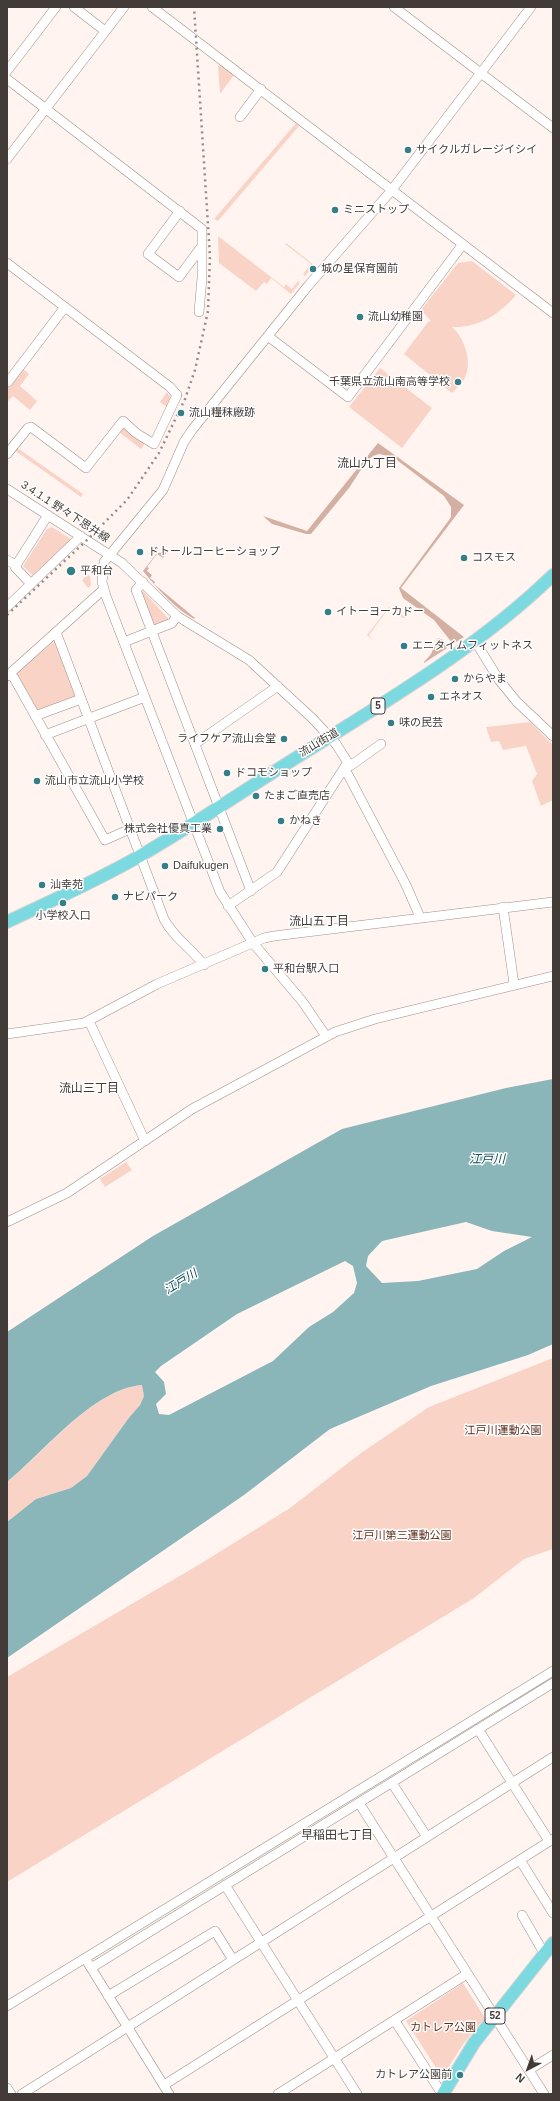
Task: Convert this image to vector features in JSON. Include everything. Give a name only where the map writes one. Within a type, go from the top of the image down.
[{"type":"main road","name":"流山街道","points":[[7,922],[91,882],[140,856],[330,737],[475,641],[519,607],[553,575]]},
{"type":"main road","name":"52","points":[[442,2094],[463,2057],[550,1947]]},
{"type":"street","points":[[7,71],[56,7]]},
{"type":"street","points":[[74,7],[105,31]]},
{"type":"street","points":[[7,159],[124,7]]},
{"type":"street","points":[[152,7],[261,89],[391,191],[553,313]]},
{"type":"street","points":[[394,7],[553,128]]},
{"type":"street","points":[[326,1036],[302,1001],[253,943],[228,906],[212,873],[104,589],[102,571],[104,562],[109,555],[163,490],[184,442],[192,430],[312,282],[391,191],[531,7]]},
{"type":"street","points":[[7,79],[202,229],[202,278],[199,312]]},
{"type":"street","points":[[240,117],[261,89]]},
{"type":"street","points":[[180,211],[148,254],[178,277],[202,246]]},
{"type":"street","points":[[268,337],[348,397],[463,244]]},
{"type":"street","points":[[7,263],[170,387],[177,395],[154,444],[136,433],[123,421],[86,468],[34,427],[28,428],[9,448]]},
{"type":"street","points":[[7,381],[8,382],[65,307]]},
{"type":"street","name":"3.4.1.1 野々下思井線","points":[[7,489],[122,563],[177,616],[240,653],[313,718],[330,737],[348,766],[420,917]]},
{"type":"street","points":[[16,565],[48,515]]},
{"type":"street","points":[[7,607],[81,536]]},
{"type":"street","points":[[7,560],[16,565],[15,567],[31,584]]},
{"type":"street","points":[[143,582],[136,590],[251,891]]},
{"type":"street","points":[[104,589],[8,675],[35,716],[105,840],[130,829]]},
{"type":"street","points":[[124,642],[172,623],[177,616]]},
{"type":"street","points":[[56,632],[166,924],[204,965]]},
{"type":"street","points":[[475,641],[499,680],[517,702],[553,736]]},
{"type":"street","points":[[195,744],[278,686]]},
{"type":"street","points":[[45,735],[145,697]]},
{"type":"street","points":[[35,716],[81,699]]},
{"type":"street","points":[[228,906],[277,872],[348,766],[380,744]]},
{"type":"street","points":[[7,1034],[84,1023],[157,984],[253,943],[274,936],[553,902]]},
{"type":"street","points":[[503,907],[514,984]]},
{"type":"street","points":[[7,1222],[66,1193],[210,1099],[326,1036],[359,1023],[514,984],[553,976]]},
{"type":"street","points":[[89,1021],[145,1141]]},
{"type":"street","points":[[7,2006],[553,1671]]},
{"type":"street","points":[[91,1968],[553,1683]]},
{"type":"street","points":[[164,2085],[551,1840],[512,1783],[478,1729]]},
{"type":"street","points":[[22,2094],[553,1757]]},
{"type":"street","points":[[392,1783],[427,1837]]},
{"type":"street","points":[[359,1803],[529,2070],[541,2093]]},
{"type":"street","points":[[520,1860],[553,1913]]},
{"type":"street","points":[[225,1885],[357,2094]]},
{"type":"street","points":[[522,1915],[541,1948],[550,1947]]},
{"type":"street","points":[[108,1996],[215,1931],[233,1960]]},
{"type":"street","points":[[85,1958],[169,2094]]},
{"type":"street","points":[[278,2094],[467,1974]]},
{"type":"street","points":[[395,2021],[442,2094]]},
{"type":"street","points":[[529,2070],[553,2055]]},
{"type":"street","points":[[7,2088],[11,2094]]},
{"type":"green space","points":[[222,65],[234,75],[220,94],[218,66]]},
{"type":"green space","points":[[296,123],[299,126],[218,221],[214,219]]},
{"type":"green space","points":[[218,236],[284,287],[286,284],[292,289],[298,281],[300,283],[291,294],[271,278],[267,284],[264,282],[256,291],[219,263]]},
{"type":"green space","points":[[286,243],[314,265],[305,276],[303,274],[311,264],[285,244]]},
{"type":"green space","points":[[472,261],[516,295],[496,314],[480,322],[462,327],[452,327],[461,338],[464,345],[468,360],[468,367],[463,381],[452,393],[404,354],[428,322],[431,321],[421,310],[458,263]]},
{"type":"green space","points":[[22,368],[29,374],[20,386],[37,401],[30,410],[13,396],[8,401],[7,400],[7,385]]},
{"type":"green space","points":[[380,368],[432,408],[402,448],[349,407]]},
{"type":"green space","points":[[167,392],[172,399],[168,408],[160,402]]},
{"type":"green space","points":[[121,428],[125,428],[145,443],[141,449],[119,432]]},
{"type":"green space","points":[[16,447],[83,494],[81,497],[14,450]]},
{"type":"green space","points":[[52,527],[71,539],[72,542],[34,577],[23,566],[47,529]]},
{"type":"green space","points":[[87,575],[90,576],[91,585],[88,588],[82,580]]},
{"type":"green space","points":[[143,591],[168,618],[168,622],[155,627],[152,625],[139,593]]},
{"type":"green space","points":[[389,607],[407,618],[403,618],[389,608],[369,635],[373,640],[367,635]]},
{"type":"green space","points":[[53,642],[57,642],[77,695],[75,698],[35,711],[16,677],[17,673]]},
{"type":"green space","points":[[530,722],[553,745],[553,800],[541,806],[532,781],[537,774],[526,746],[503,750],[499,741],[491,742],[486,727]]},
{"type":"green space","points":[[126,1162],[132,1170],[105,1187],[100,1179]]},
{"type":"green space","name":"江戸川第三運動公園","points":[[553,1358],[553,1549],[524,1559],[474,1598],[7,1882],[7,1677],[200,1564],[290,1508],[361,1453],[429,1407]]},
{"type":"green space","points":[[143,1385],[144,1396],[140,1405],[128,1419],[87,1476],[71,1488],[36,1499],[7,1522],[7,1482],[70,1424],[88,1410],[106,1398],[124,1389]]},
{"type":"green space","name":"カトレア公園","points":[[463,1983],[485,2018],[464,2043],[442,2077],[406,2021]]},
{"type":"shaded area","points":[[378,443],[464,505],[401,588],[464,637],[453,644],[434,620],[403,598],[399,588],[451,517],[451,507],[444,496],[393,457],[379,454],[373,456],[366,462],[349,488],[311,534],[306,534],[272,524],[263,516],[307,531]]},
{"type":"shaded area","points":[[167,552],[163,558],[157,554],[147,567],[149,568],[147,571],[152,575],[150,578],[155,582],[154,584],[143,571],[157,553]]},
{"type":"shaded area","points":[[154,584],[195,618],[194,619],[186,614]]},
{"type":"shaded area","points":[[438,638],[443,640],[447,648],[424,663],[431,654]]},
{"type":"water","name":"江戸川","points":[[553,1079],[553,1344],[528,1355],[431,1386],[330,1429],[244,1495],[7,1658],[7,1522],[36,1499],[71,1488],[87,1476],[128,1419],[140,1405],[144,1396],[142,1385],[124,1389],[105,1398],[70,1424],[7,1482],[7,1332],[153,1236],[342,1129],[506,1088]],"holes":[[[466,1222],[492,1231],[532,1237],[504,1251],[477,1269],[418,1281],[382,1283],[366,1266],[368,1256],[382,1241]],[[345,1261],[353,1266],[357,1283],[354,1293],[333,1312],[309,1327],[273,1361],[169,1415],[159,1414],[156,1404],[166,1394],[164,1382],[155,1372],[161,1366],[237,1314]]]},
{"type":"railway","points":[[7,615],[87,540],[127,500],[159,453],[185,399],[195,370],[208,311],[210,256],[194,7]]},
{"type":"place","name":"サイクルガレージイシイ","points":[[408,150]]},
{"type":"place","name":"ミニストップ","points":[[335,210]]},
{"type":"place","name":"城の星保育園前","points":[[313,269]]},
{"type":"place","name":"流山幼稚園","points":[[360,317]]},
{"type":"place","name":"千葉県立流山南高等学校","points":[[458,382]]},
{"type":"place","name":"流山糧秣廠跡","points":[[181,413]]},
{"type":"place","name":"ドトールコーヒーショップ","points":[[140,552]]},
{"type":"place","name":"コスモス","points":[[464,558]]},
{"type":"place","name":"平和台","points":[[71,571]]},
{"type":"place","name":"イトーヨーカドー","points":[[328,612]]},
{"type":"place","name":"エニタイムフィットネス","points":[[404,646]]},
{"type":"place","name":"からやま","points":[[455,679]]},
{"type":"place","name":"エネオス","points":[[431,697]]},
{"type":"place","name":"味の民芸","points":[[391,723]]},
{"type":"place","name":"ライフケア流山会堂","points":[[284,739]]},
{"type":"place","name":"ドコモショップ","points":[[227,773]]},
{"type":"place","name":"流山市立流山小学校","points":[[37,781]]},
{"type":"place","name":"たまご直売店","points":[[256,796]]},
{"type":"place","name":"かねき","points":[[281,821]]},
{"type":"place","name":"株式会社優真工業","points":[[220,829]]},
{"type":"place","name":"Daifukugen","points":[[165,866]]},
{"type":"place","name":"汕幸苑","points":[[42,885]]},
{"type":"place","name":"ナビパーク","points":[[115,897]]},
{"type":"place","name":"小学校入口","points":[[63,903]]},
{"type":"place","name":"平和台駅入口","points":[[265,969]]},
{"type":"place","name":"カトレア公園前","points":[[460,2075]]},
{"type":"district","name":"流山九丁目","points":[[367,464]]},
{"type":"district","name":"流山五丁目","points":[[319,922]]},
{"type":"district","name":"流山三丁目","points":[[89,1089]]},
{"type":"district","name":"早稲田七丁目","points":[[337,1836]]},
{"type":"park label","name":"江戸川運動公園","points":[[503,1431]]}]
